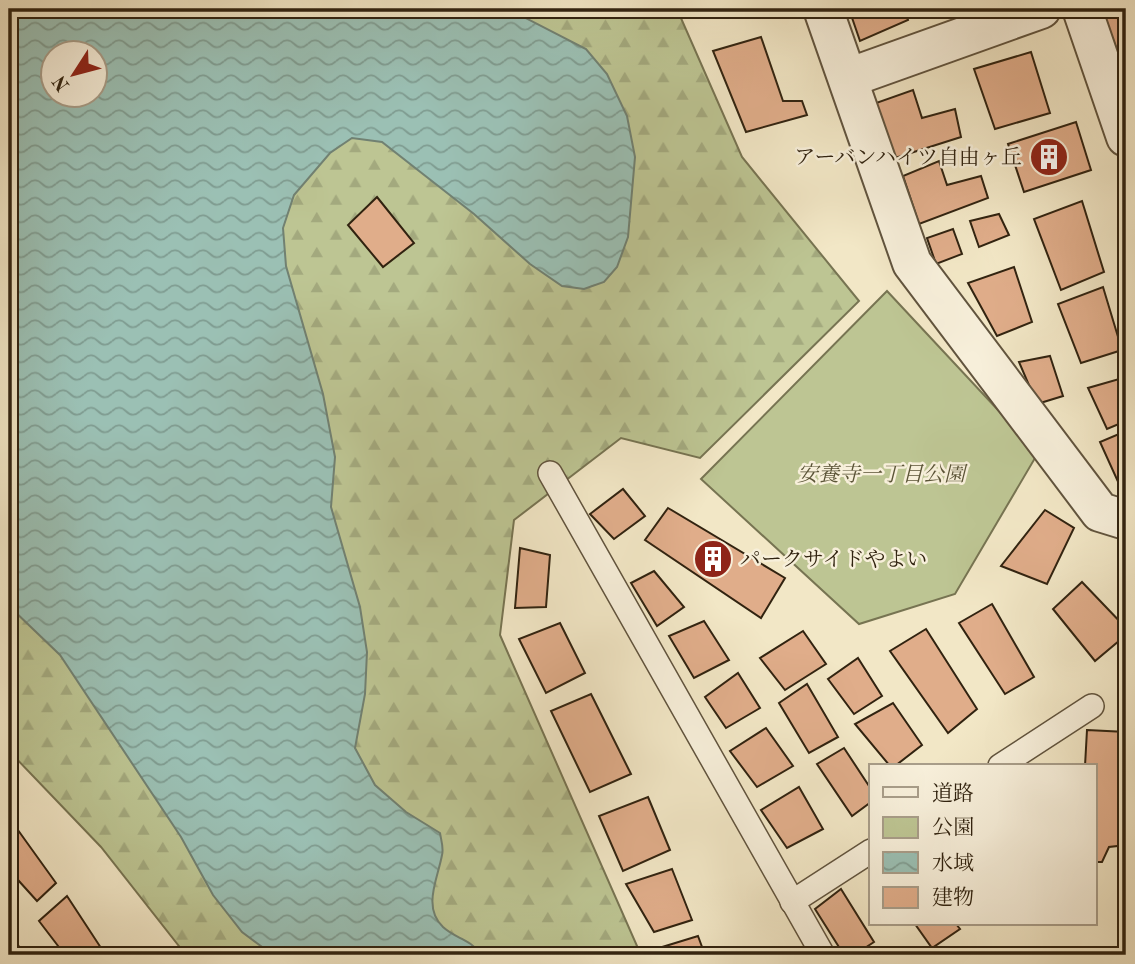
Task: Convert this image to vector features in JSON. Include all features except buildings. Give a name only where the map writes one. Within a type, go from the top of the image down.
[{"type":"street","points":[[823,9],[912,263],[1100,512],[1126,520]]},
{"type":"street","points":[[848,78],[1041,9]]},
{"type":"street","points":[[1082,9],[1126,137]]},
{"type":"lane","points":[[550,473],[823,955]]},
{"type":"lane","points":[[1003,764],[1092,706]]},
{"type":"lane","points":[[792,902],[869,852]]},
{"type":"green space","points":[[9,9],[677,9],[742,157],[859,301],[700,458],[621,438],[514,520],[500,635],[641,955],[186,955],[101,847],[10,752]]},
{"type":"green space","name":"安養寺一丁目公園","points":[[887,291],[1038,453],[955,594],[859,624],[701,479]]},
{"type":"water","points":[[9,9],[508,9],[586,49],[607,74],[627,116],[635,157],[628,237],[617,267],[604,282],[584,289],[562,286],[530,264],[474,214],[382,142],[352,138],[330,153],[294,195],[283,228],[286,266],[323,394],[335,457],[331,507],[360,607],[367,652],[365,694],[355,748],[375,785],[406,812],[440,833],[443,852],[433,892],[433,911],[443,927],[472,945],[482,955],[273,955],[242,932],[213,895],[181,837],[60,655],[9,606]]},
{"type":"place","name":"アーバンハイツ自由ヶ丘","points":[[1049,157]]},
{"type":"place","name":"パークサイドやよい","points":[[713,559]]}]
